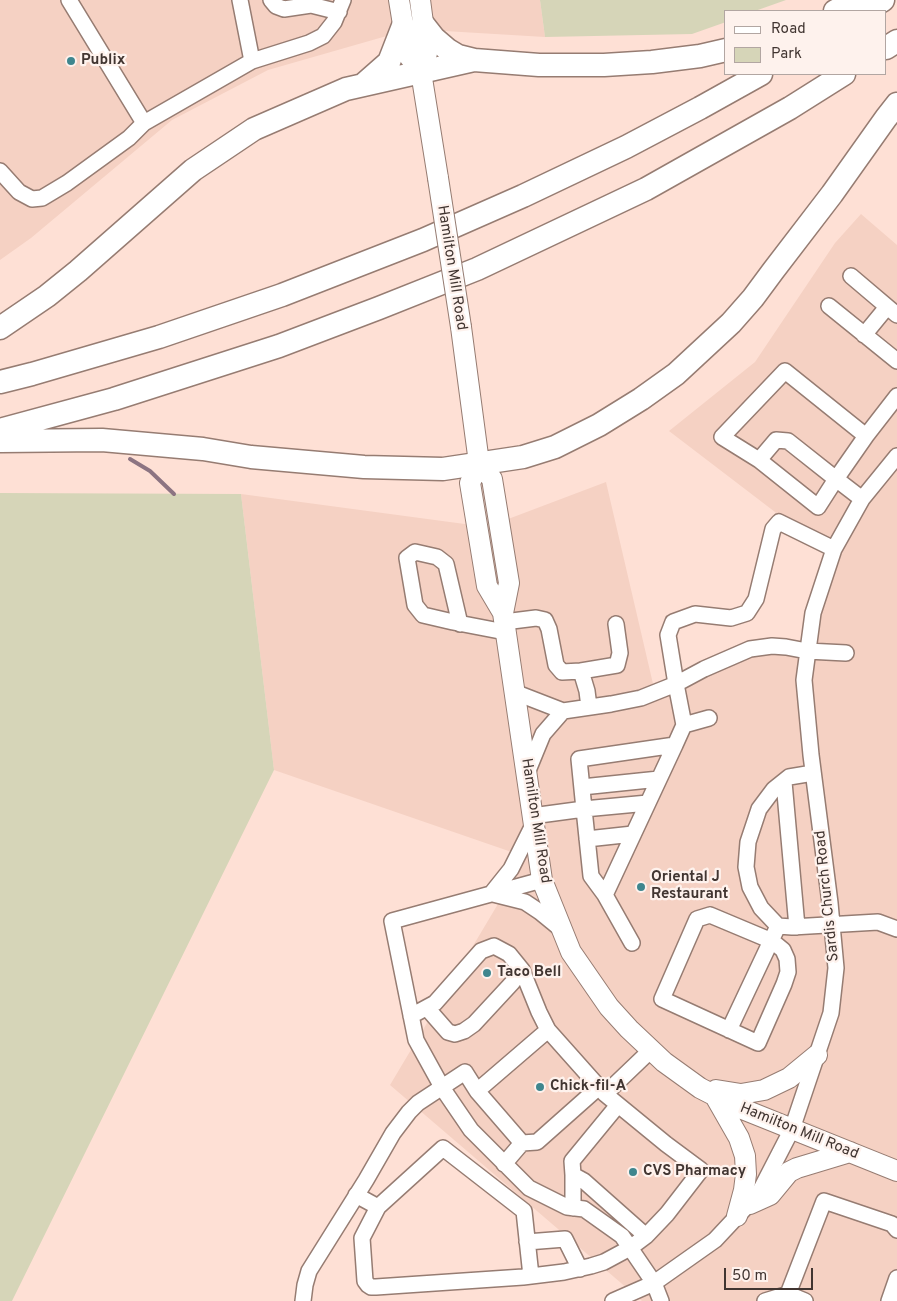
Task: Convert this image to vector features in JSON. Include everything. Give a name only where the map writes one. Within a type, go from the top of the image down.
[{"type":"highway","points":[[837,10],[857,0]]},
{"type":"highway","points":[[867,10],[883,0]]},
{"type":"highway","points":[[364,85],[389,62],[413,25],[458,56],[474,60],[539,65],[604,65],[652,62],[700,56],[724,50]]},
{"type":"highway","points":[[0,328],[47,296],[78,271],[193,170],[254,129],[346,89],[474,60]]},
{"type":"highway","points":[[0,382],[159,337],[282,295],[423,240],[523,196],[626,147],[759,75]]},
{"type":"highway","points":[[0,430],[114,399],[279,346],[477,269],[646,189],[790,108],[842,75]]},
{"type":"highway","points":[[0,441],[102,440],[203,449],[364,468],[443,469],[523,458],[555,447],[608,420],[642,399],[676,374],[731,323],[753,298],[832,194],[897,104]]},
{"type":"main road","name":"Hamilton Mill Road","points":[[399,0],[413,25]]},
{"type":"main road","name":"Hamilton Mill Road","points":[[420,0],[413,25],[408,55],[421,72],[461,327],[479,464],[470,483],[488,586],[504,623],[542,880],[571,952],[609,1007],[629,1030],[664,1062],[708,1092],[734,1106],[897,1172]]},
{"type":"main road","points":[[708,1092],[741,1094],[764,1090],[789,1078],[817,1055]]},
{"type":"main road","points":[[708,1092],[739,1138],[745,1156],[744,1210],[770,1195],[789,1172],[850,1152]]},
{"type":"street","points":[[69,0],[144,123]]},
{"type":"street","points":[[240,0],[252,61]]},
{"type":"street","points":[[0,170],[19,192],[32,199],[42,198],[67,183],[129,138],[144,123],[252,61],[309,43],[323,36],[334,22],[341,6],[311,5],[284,9],[276,6],[271,0]]},
{"type":"street","points":[[851,276],[892,311],[864,335]]},
{"type":"street","points":[[829,306],[897,361]]},
{"type":"street","points":[[866,436],[785,371],[722,437],[759,460],[818,507],[836,478],[897,396]]},
{"type":"street","points":[[759,460],[776,440],[788,440],[862,499]]},
{"type":"street","name":"Sardis Church Road","points":[[613,1301],[654,1283],[715,1240],[759,1193],[792,1129],[817,1055],[831,1013],[836,968],[804,680],[807,651],[813,613],[834,549],[862,499],[897,456]]},
{"type":"street","points":[[605,895],[684,725],[668,634],[674,622],[695,614],[731,618],[748,613],[756,599],[773,529],[779,522],[834,549]]},
{"type":"street","points":[[460,624],[446,564],[437,557],[415,552],[407,558],[415,605],[423,615],[460,624],[504,623],[536,618],[545,620],[549,629],[556,665],[562,672],[617,665],[620,654],[616,624]]},
{"type":"street","points":[[514,692],[563,711],[641,698],[676,684],[704,669],[750,649],[772,646],[807,651],[846,653]]},
{"type":"street","points":[[581,671],[589,707]]},
{"type":"street","points":[[527,774],[543,734],[563,711]]},
{"type":"street","points":[[684,725],[709,718]]},
{"type":"street","points":[[632,943],[605,895],[591,876],[579,758],[675,745]]},
{"type":"street","points":[[813,773],[789,777],[774,789],[759,809],[748,842],[746,868],[750,888],[761,908],[778,926],[797,927],[878,922],[897,929]]},
{"type":"street","points":[[582,787],[659,779]]},
{"type":"street","points":[[784,782],[797,927]]},
{"type":"street","points":[[491,894],[511,869],[533,819],[584,809],[648,803]]},
{"type":"street","points":[[587,839],[633,834]]},
{"type":"street","points":[[542,880],[392,921],[416,1040],[442,1087],[471,1130],[529,1188],[567,1207],[584,1209],[622,1236],[654,1283],[661,1301]]},
{"type":"street","points":[[491,894],[525,902],[563,931]]},
{"type":"street","points":[[710,915],[772,941],[783,950],[788,972],[758,1043],[662,999],[697,919],[710,915]]},
{"type":"street","points":[[729,1030],[778,926]]},
{"type":"street","points":[[411,1016],[435,1003],[481,951],[494,946],[509,954],[522,970],[548,1030],[602,1090],[666,1144],[701,1170],[667,1214],[646,1236],[630,1248],[604,1262],[580,1269],[531,1276],[376,1287],[368,1285],[365,1281],[362,1238],[378,1208],[443,1148],[524,1211],[531,1276]]},
{"type":"street","points":[[427,1008],[448,1032],[455,1034],[464,1031],[480,1017],[522,970]]},
{"type":"street","points":[[478,1091],[548,1030]]},
{"type":"street","points":[[504,1164],[522,1143],[536,1142],[651,1050]]},
{"type":"street","points":[[303,1301],[309,1271],[393,1133],[408,1112],[418,1103],[466,1072],[478,1091],[522,1143]]},
{"type":"street","points":[[572,1208],[572,1161],[618,1105]]},
{"type":"street","points":[[573,1175],[584,1181],[646,1236]]},
{"type":"street","points":[[356,1195],[378,1208]]},
{"type":"street","points":[[788,1294],[824,1201],[892,1224],[897,1230]]},
{"type":"street","points":[[527,1242],[565,1239],[580,1269]]},
{"type":"street","points":[[888,1301],[897,1278]]},
{"type":"street","points":[[765,1301],[788,1294],[805,1301]]},
{"type":"shaded area","points":[[0,0],[540,0],[545,37],[411,29],[268,70],[172,120],[31,238],[0,260]]},
{"type":"shaded area","points":[[861,214],[897,245],[897,1301],[642,1301],[390,1085],[526,857],[274,770],[241,494],[487,527],[606,482],[657,701],[732,656],[804,652],[830,554],[669,431],[755,362],[835,243]]},
{"type":"green space","points":[[540,0],[786,0],[758,10],[724,10],[724,23],[692,34],[545,37]]},
{"type":"green space","points":[[0,493],[241,494],[274,770],[12,1301],[0,1301]]},
{"type":"waterway","points":[[130,459],[150,471],[174,494]]},
{"type":"place","name":"Publix","points":[[71,61]]},
{"type":"place","name":"Oriental J Restaurant","points":[[641,887]]},
{"type":"place","name":"Taco Bell","points":[[487,973]]},
{"type":"place","name":"Chick-fil-A","points":[[540,1087]]},
{"type":"place","name":"CVS Pharmacy","points":[[633,1172]]}]
